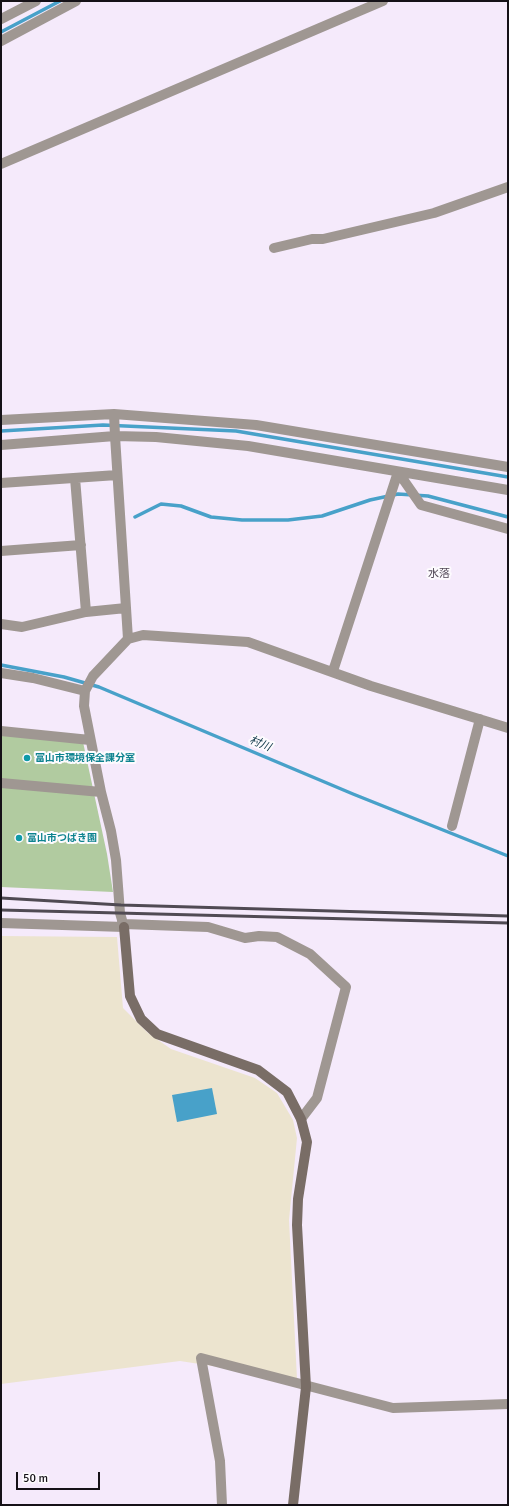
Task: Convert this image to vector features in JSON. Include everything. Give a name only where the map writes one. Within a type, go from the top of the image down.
[{"type":"street","points":[[1,19],[36,1]]},
{"type":"street","points":[[1,164],[384,1]]},
{"type":"street","points":[[1,41],[73,2]]},
{"type":"street","points":[[274,248],[312,239],[323,239],[434,213],[508,188]]},
{"type":"street","points":[[114,414],[128,639]]},
{"type":"street","points":[[1,420],[114,414],[256,425],[508,467]]},
{"type":"street","points":[[1,445],[115,436],[156,437],[248,446],[508,490]]},
{"type":"street","points":[[398,472],[421,505],[508,530]]},
{"type":"street","points":[[333,671],[398,472]]},
{"type":"street","points":[[1,483],[118,475]]},
{"type":"street","points":[[75,478],[86,612]]},
{"type":"street","points":[[1,551],[81,545]]},
{"type":"street","points":[[1,624],[22,628],[86,612],[126,608]]},
{"type":"street","points":[[293,1505],[306,1387],[297,1225],[298,1199],[306,1142],[301,1119],[287,1092],[258,1070],[157,1034],[141,1019],[130,996],[124,925],[120,913],[116,860],[111,831],[100,792],[90,740],[84,706],[85,691],[92,677],[128,639],[143,635],[248,642],[333,671],[371,686],[508,728]]},
{"type":"street","points":[[1,673],[33,678],[85,691]]},
{"type":"street","points":[[452,826],[480,719]]},
{"type":"street","points":[[1,731],[90,740]]},
{"type":"street","points":[[1,783],[100,792]]},
{"type":"street","points":[[1,923],[208,926],[245,938],[259,936],[277,937],[310,954],[346,987],[317,1098],[301,1119]]},
{"type":"street","points":[[222,1505],[220,1462],[201,1358],[306,1387],[393,1408],[508,1404]]},
{"type":"shaded area","points":[[1,936],[117,937],[123,1008],[148,1033],[171,1049],[255,1078],[277,1093],[293,1120],[297,1138],[289,1220],[297,1379],[180,1361],[1,1384]]},
{"type":"green space","points":[[1,734],[83,742],[107,854],[113,892],[1,887]]},
{"type":"water","points":[[212,1088],[217,1114],[177,1122],[172,1095]]},
{"type":"waterway","points":[[1,32],[60,1]]},
{"type":"waterway","points":[[1,431],[103,425],[236,431],[508,477]]},
{"type":"waterway","points":[[135,517],[161,504],[181,506],[211,517],[242,520],[288,520],[322,516],[370,500],[398,494],[428,496],[508,517]]},
{"type":"waterway","name":"村川","points":[[1,665],[64,677],[99,687],[353,794],[508,856]]},
{"type":"railway","points":[[1,898],[121,905],[508,916]]},
{"type":"railway","points":[[1,910],[508,923]]},
{"type":"place","name":"富山市環境保全課分室","points":[[27,758]]},
{"type":"place","name":"富山市つばき園","points":[[19,838]]},
{"type":"district","name":"水落","points":[[439,574]]}]
